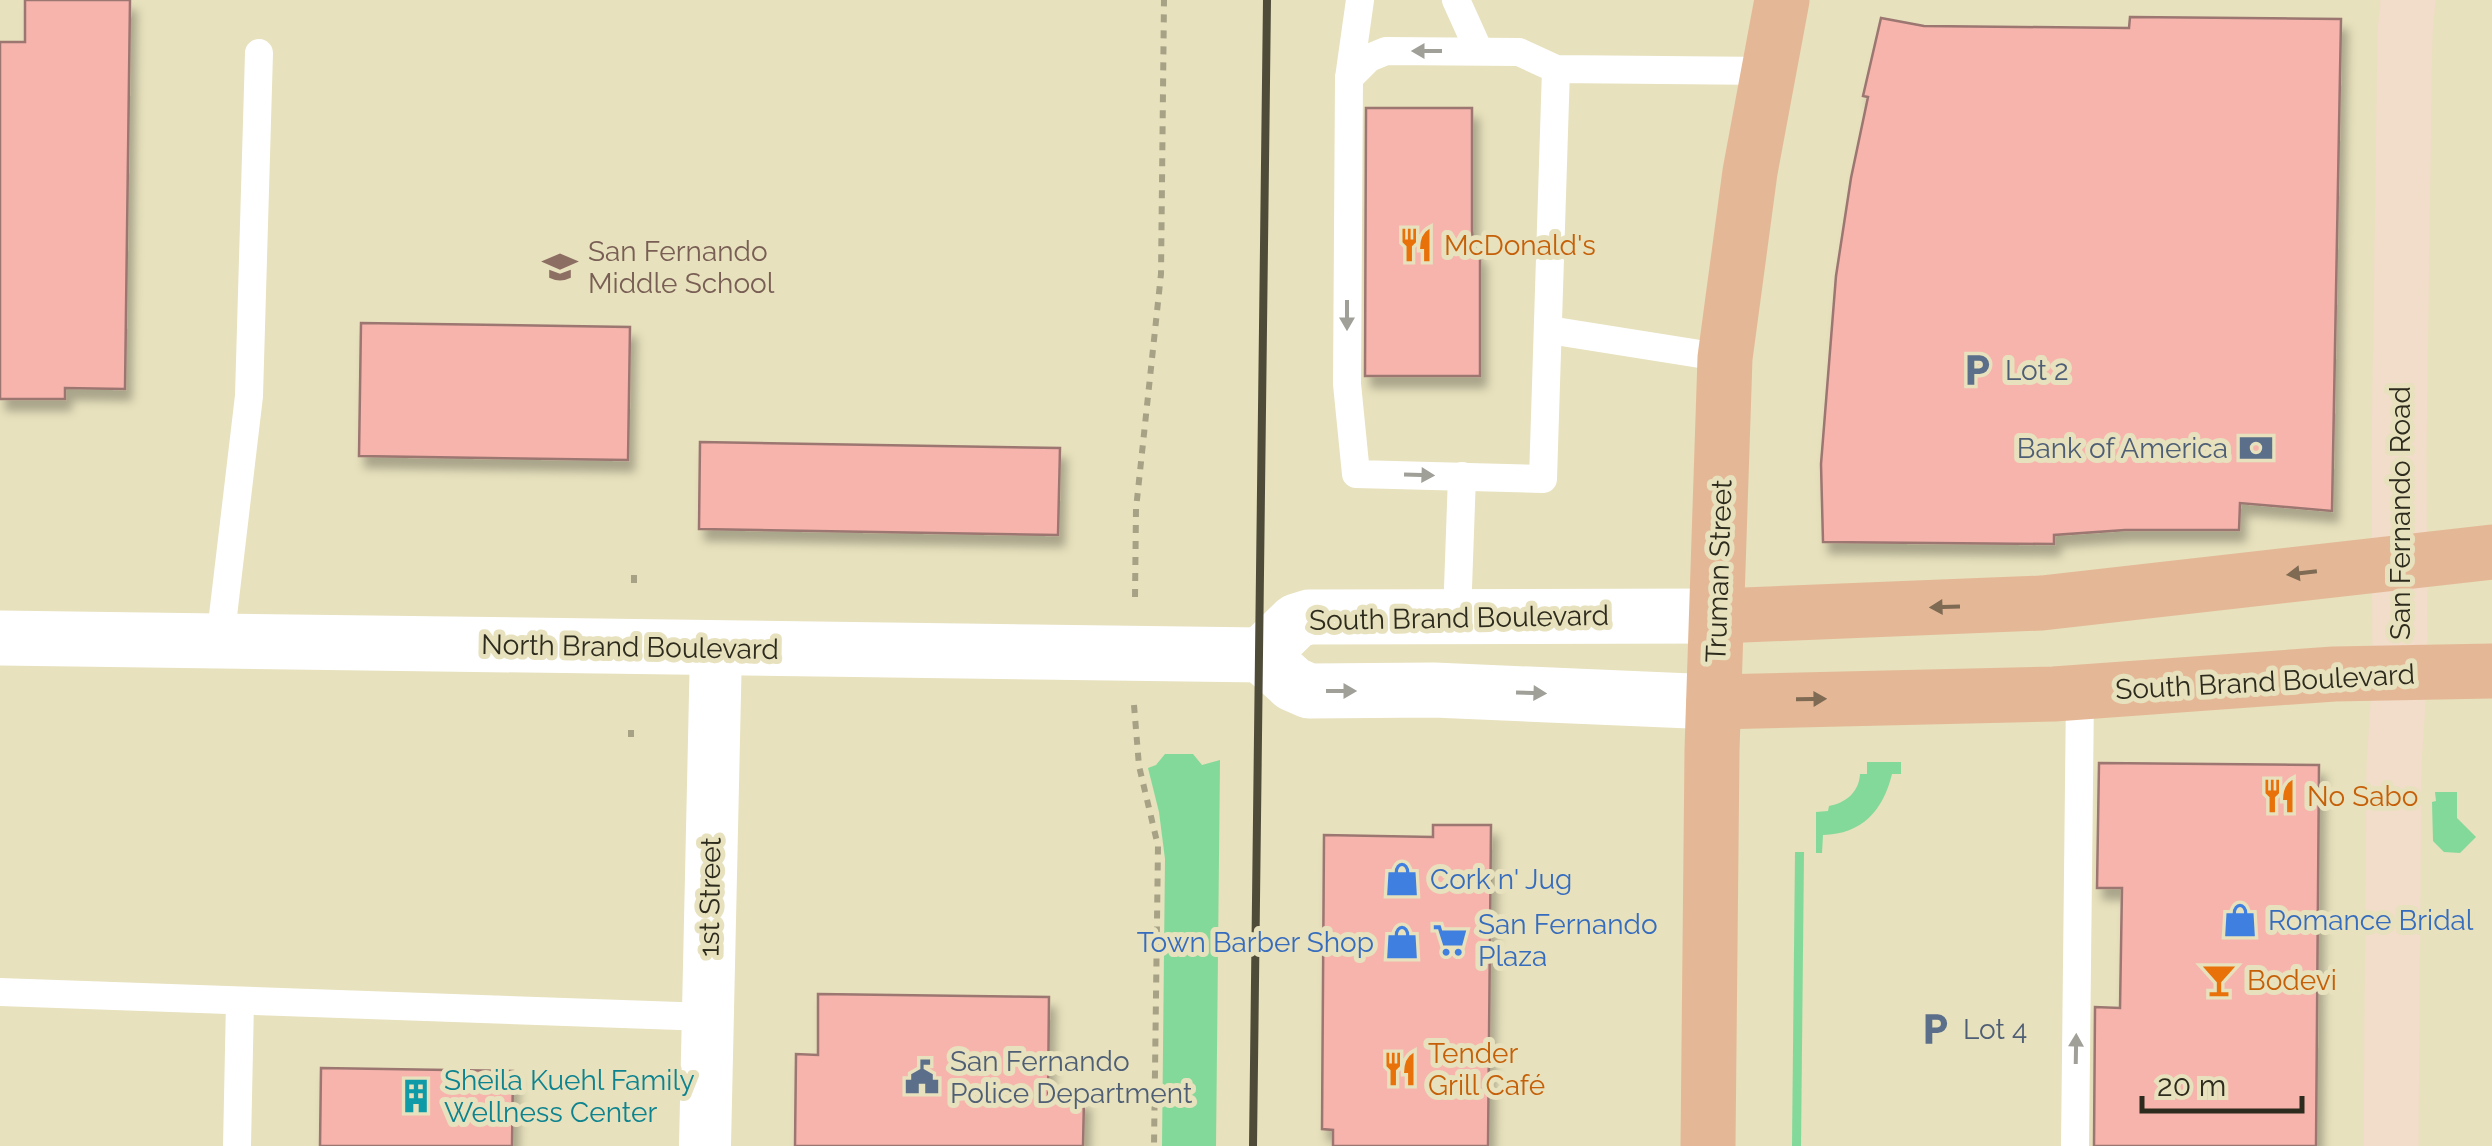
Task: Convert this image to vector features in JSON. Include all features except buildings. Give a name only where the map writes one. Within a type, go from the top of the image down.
[{"type":"main road","name":"Truman Street","points":[[1708,1146],[1714,702],[1725,358],[1750,172],[1782,0]]},
{"type":"main road","name":"San Fernando Road","points":[[2392,1146],[2394,765],[2400,673],[2398,562],[2408,0]]},
{"type":"main road","name":"South Brand Boulevard","points":[[1719,616],[2042,603],[2492,552]]},
{"type":"main road","name":"South Brand Boulevard","points":[[1714,702],[2080,693],[2334,674],[2492,671]]},
{"type":"street","name":"South Brand Boulevard","points":[[1714,702],[1434,690],[1309,691],[1293,684],[1261,655],[1296,621],[1309,617],[1719,616]]},
{"type":"street","name":"North Brand Boulevard","points":[[0,638],[1261,655]]},
{"type":"street","name":"1st Street","points":[[704,1146],[716,649]]},
{"type":"lane","points":[[1360,0],[1349,78],[1347,384],[1356,474],[1543,479],[1556,69]]},
{"type":"lane","points":[[1456,0],[1479,51]]},
{"type":"lane","points":[[1349,78],[1370,58],[1386,51],[1519,52],[1556,69],[1769,71]]},
{"type":"lane","points":[[220,641],[250,396],[259,53]]},
{"type":"lane","points":[[1549,330],[1725,358]]},
{"type":"lane","points":[[1456,616],[1462,476]]},
{"type":"lane","points":[[2075,1146],[2080,693]]},
{"type":"lane","points":[[0,992],[708,1016]]},
{"type":"lane","points":[[237,1146],[240,1001]]},
{"type":"path","points":[[1136,578],[1136,509],[1161,274],[1164,0]]},
{"type":"path","points":[[634,572],[634,583]]},
{"type":"path","points":[[1134,736],[1158,846],[1154,1146]]},
{"type":"green space","points":[[1165,754],[1193,754],[1202,765],[1220,760],[1216,1146],[1162,1146],[1165,859],[1148,768]]},
{"type":"green space","points":[[1867,762],[1901,762],[1901,774],[1892,774],[1883,799],[1869,818],[1849,830],[1823,835],[1822,853],[1816,853],[1816,812],[1828,811],[1829,806],[1850,796],[1860,774],[1867,774]]},
{"type":"green space","points":[[2435,792],[2457,792],[2457,818],[2476,837],[2460,853],[2444,852],[2433,841]]},
{"type":"green space","points":[[1795,852],[1804,852],[1801,1146],[1792,1146]]},
{"type":"railway","points":[[1253,1146],[1267,0]]},
{"type":"place","name":"McDonald's","points":[[1416,245]]},
{"type":"place","name":"San Fernando Middle School","points":[[560,267]]},
{"type":"place","name":"Lot 2","points":[[1977,370]]},
{"type":"place","name":"Bank of America","points":[[2256,448]]},
{"type":"place","name":"No Sabo","points":[[2279,796]]},
{"type":"place","name":"Cork n' Jug","points":[[1402,879]]},
{"type":"place","name":"Romance Bridal","points":[[2240,920]]},
{"type":"place","name":"San Fernando Plaza","points":[[1450,940]]},
{"type":"place","name":"Town Barber Shop","points":[[1402,942]]},
{"type":"place","name":"Bodevi","points":[[2219,980]]},
{"type":"place","name":"Lot 4","points":[[1935,1029]]},
{"type":"place","name":"Tender Grill Café","points":[[1400,1069]]},
{"type":"place","name":"San Fernando Police Department","points":[[922,1077]]},
{"type":"place","name":"Sheila Kuehl Family Wellness Center","points":[[416,1096]]}]
